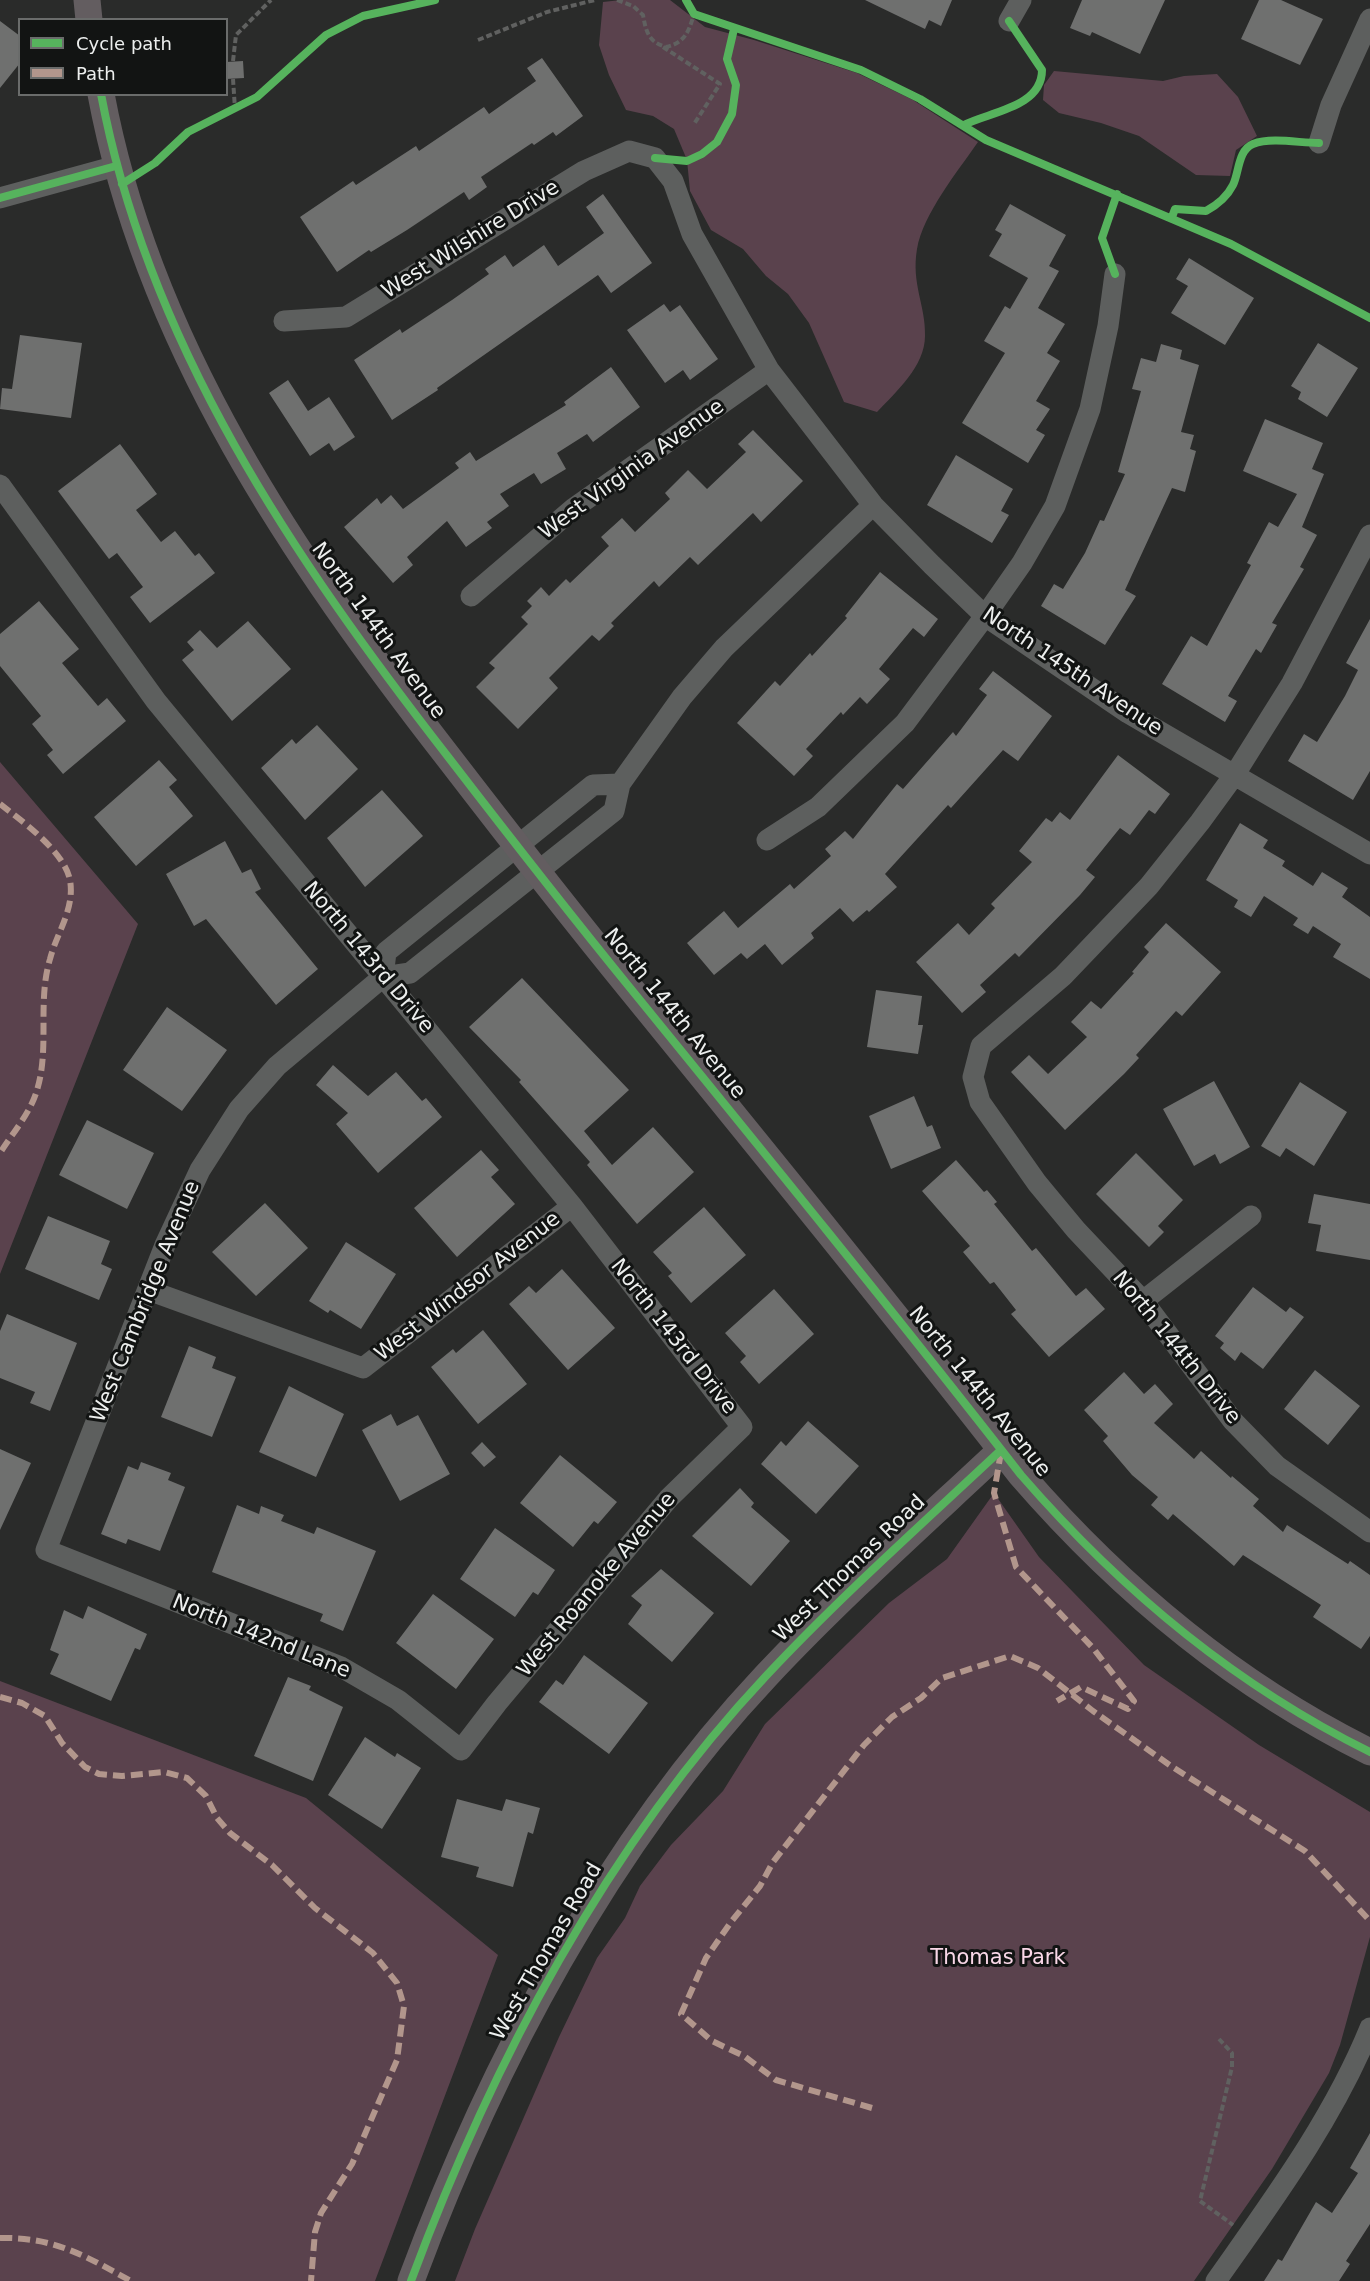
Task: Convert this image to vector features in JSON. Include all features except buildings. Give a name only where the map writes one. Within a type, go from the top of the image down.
[{"type":"main road","points":[[87,0],[89,18]]},
{"type":"main road","name":"North 144th Avenue","points":[[101,96],[116,166],[144,250],[181,345],[278,521],[372,659],[536,872],[1062,1522],[1110,1570],[1164,1618],[1226,1665],[1300,1712],[1370,1752]]},
{"type":"main road","name":"West Thomas Road","points":[[411,2281],[438,2209],[496,2077],[542,1991],[617,1867],[690,1766],[764,1678],[837,1603],[1001,1449]]},
{"type":"street","points":[[1009,21],[1021,0]]},
{"type":"street","points":[[1319,144],[1331,105],[1370,19]]},
{"type":"street","name":"West Wilshire Drive","points":[[284,321],[346,317],[584,171],[629,151],[655,158]]},
{"type":"street","name":"North 145th Avenue","points":[[655,158],[673,181],[692,234],[769,370],[873,505],[985,616],[1128,714],[1370,854]]},
{"type":"street","points":[[0,198],[116,166]]},
{"type":"street","points":[[767,840],[818,807],[905,723],[1022,563],[1055,506],[1090,409],[1108,326],[1115,274]]},
{"type":"street","name":"West Virginia Avenue","points":[[471,596],[574,508],[769,370]]},
{"type":"street","name":"North 143rd Drive","points":[[0,485],[156,701],[572,1206],[742,1427]]},
{"type":"street","points":[[620,784],[593,785],[518,848],[386,952],[383,976],[410,973],[614,811],[620,784],[682,697],[724,648],[873,505]]},
{"type":"street","points":[[1235,774],[1292,683],[1370,535]]},
{"type":"street","name":"North 144th Drive","points":[[1235,774],[1149,886],[1063,976],[981,1046],[973,1077],[980,1102],[1037,1183],[1143,1301],[1241,1429],[1277,1466],[1370,1532]]},
{"type":"street","points":[[428,919],[447,943]]},
{"type":"street","name":"West Cambridge Avenue","points":[[46,1550],[148,1290],[200,1170],[239,1109],[277,1066],[383,976]]},
{"type":"street","name":"West Windsor Avenue","points":[[148,1290],[363,1368],[572,1206]]},
{"type":"street","points":[[1143,1301],[1251,1216]]},
{"type":"street","name":"West Roanoke Avenue","points":[[461,1750],[497,1703],[669,1498],[742,1427]]},
{"type":"street","name":"North 142nd Lane","points":[[46,1550],[341,1667],[398,1700],[461,1750]]},
{"type":"street","points":[[1216,2281],[1362,2073],[1370,2028]]},
{"type":"path","points":[[233,61],[236,35],[271,0]]},
{"type":"path","points":[[478,40],[547,12],[595,0]]},
{"type":"path","points":[[617,0],[639,10],[644,19],[645,30],[660,45],[720,84],[694,124]]},
{"type":"path","points":[[660,45],[673,45],[683,39],[690,28],[692,11],[703,18]]},
{"type":"path","points":[[233,79],[236,109]]},
{"type":"path","points":[[1219,2039],[1232,2053],[1232,2067],[1200,2201],[1233,2225]]},
{"type":"green space","points":[[670,0],[705,27],[857,73],[913,100],[978,142],[934,207],[917,249],[917,284],[925,325],[924,347],[920,358],[908,378],[877,412],[844,402],[809,323],[788,294],[766,276],[743,249],[711,230],[690,191],[687,160],[674,129],[653,116],[626,110],[609,75],[599,45],[603,2]]},
{"type":"green space","points":[[1054,71],[1163,81],[1184,76],[1217,74],[1238,97],[1257,136],[1236,150],[1230,176],[1196,175],[1139,136],[1101,123],[1059,113],[1043,100],[1044,85]]},
{"type":"green space","points":[[0,762],[138,924],[0,1274]]},
{"type":"green space","name":"Thomas Park","points":[[994,1493],[1039,1557],[1144,1665],[1259,1745],[1370,1812],[1370,1937],[1340,2045],[1329,2073],[1272,2169],[1194,2281],[455,2281],[475,2229],[559,2037],[597,1958],[625,1918],[640,1886],[671,1845],[723,1791],[765,1724],[889,1603],[947,1559]]},
{"type":"green space","points":[[0,1681],[306,1798],[498,1955],[375,2281],[0,2281]]},
{"type":"marked path","points":[[0,804],[30,828],[60,858],[70,880],[71,891],[68,911],[53,949],[46,975],[43,1058],[37,1090],[26,1115],[0,1153]]},
{"type":"marked path","points":[[1001,1452],[994,1493],[1016,1567],[1093,1648],[1134,1701],[1128,1709],[1081,1687],[1057,1701]]},
{"type":"marked path","points":[[872,2108],[776,2080],[744,2056],[712,2041],[681,2014],[706,1958],[760,1886],[773,1862],[864,1745],[892,1717],[921,1698],[942,1678],[1010,1656],[1038,1668],[1093,1711],[1171,1766],[1305,1851],[1370,1921]]},
{"type":"marked path","points":[[0,1697],[22,1703],[45,1716],[62,1743],[85,1767],[99,1774],[122,1776],[164,1772],[187,1778],[206,1796],[217,1818],[230,1833],[272,1865],[315,1908],[373,1953],[397,1983],[404,2006],[397,2060],[352,2164],[321,2213],[315,2232],[311,2281]]},
{"type":"marked path","points":[[0,2238],[37,2241],[69,2250],[131,2281]]},
{"type":"cycle path","points":[[122,184],[155,163],[188,132],[257,97],[326,35],[363,16],[435,0]]},
{"type":"cycle path","points":[[686,0],[694,14],[861,70],[920,99],[986,140],[1231,244],[1370,318]]},
{"type":"cycle path","points":[[964,125],[1024,101],[1040,83],[1042,70],[1009,21]]},
{"type":"cycle path","points":[[655,158],[687,161],[702,154],[717,142],[732,114],[736,85],[727,59],[734,29]]},
{"type":"cycle path","points":[[101,96],[123,186],[154,276],[191,362],[235,446],[284,527],[336,606],[449,758],[585,932],[1021,1475],[1059,1517],[1139,1595],[1226,1665],[1272,1696],[1370,1752]]},
{"type":"cycle path","points":[[1172,217],[1175,209],[1206,211],[1221,200],[1233,185],[1244,151],[1253,144],[1277,141],[1319,143]]},
{"type":"cycle path","points":[[0,198],[116,166]]},
{"type":"cycle path","points":[[1115,274],[1102,238],[1117,194]]},
{"type":"cycle path","points":[[411,2281],[478,2119],[517,2039],[559,1961],[605,1885],[655,1811],[708,1742],[766,1676],[882,1561],[1001,1450]]}]
